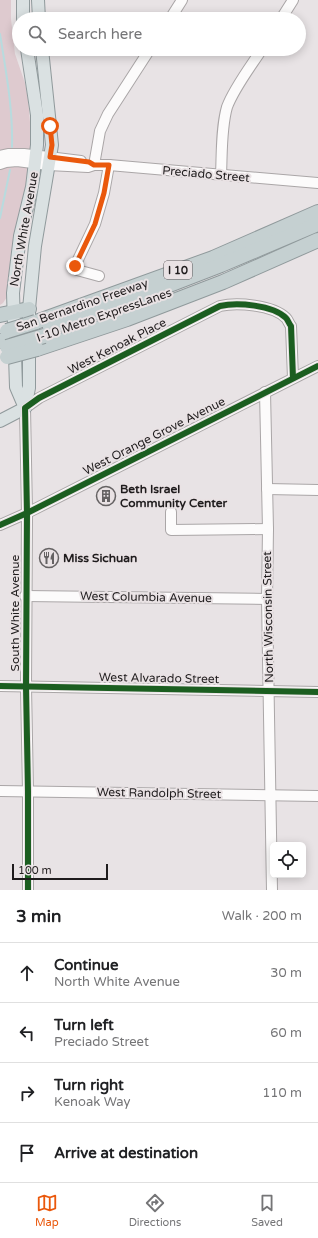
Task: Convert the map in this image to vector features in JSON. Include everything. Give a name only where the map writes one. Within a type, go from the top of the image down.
[{"type":"highway","name":"San Bernardino Freeway","points":[[4,345],[213,258],[318,212]]},
{"type":"highway","name":"I-10 Metro ExpressLanes","points":[[39,330],[115,306],[221,265],[318,224]]},
{"type":"highway","name":"I-10 Metro ExpressLanes","points":[[39,330],[73,328],[162,296],[318,232]]},
{"type":"highway","name":"San Bernardino Freeway","points":[[4,345],[37,349],[127,319],[222,282],[318,240]]},
{"type":"highway","points":[[7,314],[29,309]]},
{"type":"main road","points":[[23,0],[23,12]]},
{"type":"main road","points":[[38,0],[39,12]]},
{"type":"main road","name":"North White Avenue","points":[[25,408],[16,386],[7,314],[13,293],[20,236],[32,187],[35,160],[37,115],[28,56]]},
{"type":"main road","name":"North White Avenue","points":[[29,309],[35,246],[52,145],[43,56]]},
{"type":"main road","name":"South White Avenue","points":[[25,408],[29,388],[29,309]]},
{"type":"main road","points":[[0,421],[25,408]]},
{"type":"street","points":[[285,12],[293,0]]},
{"type":"street","points":[[173,12],[177,2]]},
{"type":"street","points":[[94,165],[100,131],[108,114],[145,56]]},
{"type":"street","points":[[221,175],[224,122],[227,108],[233,94],[257,56]]},
{"type":"street","points":[[0,150],[35,160]]},
{"type":"street","points":[[0,156],[11,154]]},
{"type":"street","points":[[0,164],[6,162],[35,160]]},
{"type":"street","name":"Preciado Street","points":[[35,160],[88,167],[94,165],[109,165],[318,183]]},
{"type":"street","points":[[99,276],[77,270],[75,266],[95,224],[104,193],[109,165]]},
{"type":"street","name":"West Kenoak Place","points":[[25,408],[39,398],[220,306],[231,304],[258,306],[281,314],[287,319],[291,326],[293,378]]},
{"type":"street","name":"West Orange Grove Avenue","points":[[0,525],[27,513],[318,366]]},
{"type":"street","name":"North Wisconsin Street","points":[[265,392],[272,890]]},
{"type":"street","name":"South White Avenue","points":[[25,408],[27,513],[26,687],[28,890]]},
{"type":"street","points":[[267,489],[318,490]]},
{"type":"street","points":[[171,512],[172,530],[268,529]]},
{"type":"street","name":"West Columbia Avenue","points":[[26,596],[267,599]]},
{"type":"street","name":"West Alvarado Street","points":[[0,686],[318,692]]},
{"type":"street","name":"West Randolph Street","points":[[0,791],[318,796]]},
{"type":"shaded area","points":[[0,0],[11,0],[12,56],[16,56],[25,83],[31,134],[29,172],[7,297],[0,305]]},
{"type":"waterway","points":[[0,34],[10,104],[12,147]]},
{"type":"waterway","points":[[0,218],[10,170]]},
{"type":"cycle path","points":[[28,890],[26,687],[27,513],[25,408],[39,398],[220,306],[227,305],[236,304],[264,307],[273,310],[286,318],[291,326],[293,378]]},
{"type":"cycle path","points":[[0,525],[27,513],[318,366]]},
{"type":"cycle path","points":[[0,686],[318,692]]},
{"type":"place","name":"Beth Israel Community Center","points":[[106,496]]},
{"type":"place","name":"Miss Sichuan","points":[[49,558]]},
{"type":"route","points":[[50,126],[52,145],[50,157],[89,162],[94,165],[109,165],[104,193],[95,224],[75,266]]}]
